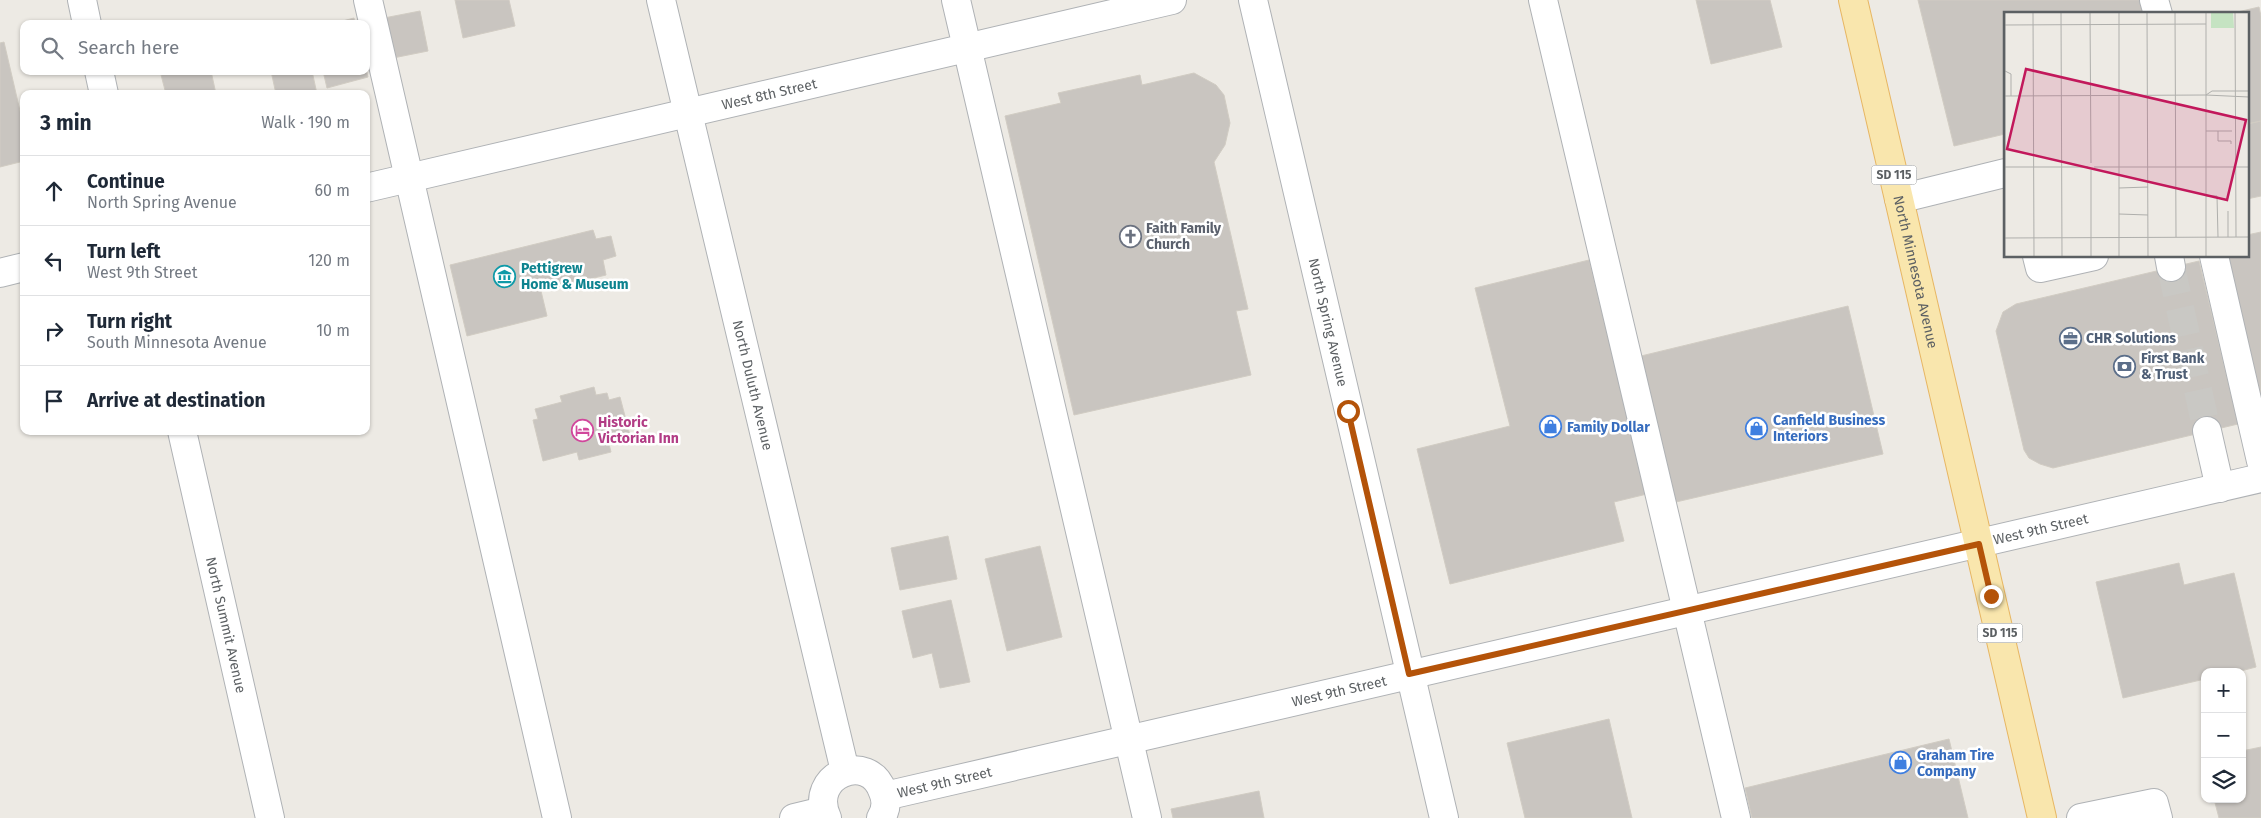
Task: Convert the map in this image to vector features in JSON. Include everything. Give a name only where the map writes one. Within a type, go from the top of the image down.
[{"type":"main road","name":"North Minnesota Avenue","points":[[1853,0],[1979,544]]},
{"type":"main road","name":"SD 115","points":[[1979,544],[2042,818]]},
{"type":"street","points":[[82,0],[86,20]]},
{"type":"street","points":[[368,0],[558,818]]},
{"type":"street","name":"North Duluth Avenue","points":[[661,0],[846,771]]},
{"type":"street","points":[[956,0],[1147,818]]},
{"type":"street","name":"West 8th Street","points":[[370,187],[1172,0]]},
{"type":"street","name":"North Spring Avenue","points":[[1253,0],[1444,818]]},
{"type":"street","points":[[1544,0],[1736,818]]},
{"type":"street","points":[[100,75],[103,90]]},
{"type":"street","points":[[1899,198],[2004,173]]},
{"type":"street","points":[[2038,258],[2040,268],[2085,258]]},
{"type":"street","points":[[2214,258],[2261,462]]},
{"type":"street","points":[[0,273],[20,268]]},
{"type":"street","points":[[2207,431],[2220,488]]},
{"type":"street","name":"North Summit Avenue","points":[[183,435],[270,818]]},
{"type":"street","name":"West 9th Street","points":[[846,771],[866,773],[878,782],[883,807],[1129,739],[2261,478]]},
{"type":"street","points":[[794,818],[825,815],[824,791],[829,782],[846,771]]},
{"type":"street","points":[[2081,818],[2154,803],[2158,818]]},
{"type":"building","points":[[455,0],[509,0],[515,26],[463,38]]},
{"type":"building","points":[[1696,0],[1770,0],[1782,47],[1711,64]]},
{"type":"building","points":[[1918,0],[2144,0],[2147,12],[2004,12],[2004,134],[1954,146]]},
{"type":"building","points":[[2259,7],[2261,16],[2261,121],[2248,124],[2248,12],[2238,12]]},
{"type":"building","points":[[420,11],[428,51],[393,58],[384,18]]},
{"type":"building","points":[[4,42],[20,111],[20,162],[0,167],[0,43]]},
{"type":"building","points":[[1194,73],[1216,85],[1224,95],[1230,123],[1225,145],[1214,162],[1248,309],[1236,311],[1251,375],[1074,415],[1005,116],[1061,103],[1058,93],[1140,75],[1142,85]]},
{"type":"building","points":[[161,75],[212,75],[215,90],[165,90]]},
{"type":"building","points":[[272,75],[313,75],[316,90],[275,90]]},
{"type":"building","points":[[324,75],[368,75],[368,77],[327,88]]},
{"type":"building","points":[[2261,121],[2261,196],[2248,199],[2248,124]]},
{"type":"building","points":[[593,230],[596,239],[611,236],[616,256],[603,260],[606,275],[541,291],[547,316],[467,336],[450,265]]},
{"type":"building","points":[[2261,232],[2261,403],[2225,258],[2248,258],[2248,235]]},
{"type":"building","points":[[1589,260],[1647,494],[1614,502],[1624,541],[1450,584],[1417,449],[1510,426],[1475,288]]},
{"type":"building","points":[[2199,261],[2238,424],[2053,468],[2029,458],[2024,450],[1996,331],[2003,312],[2016,304]]},
{"type":"building","points":[[1848,306],[1883,454],[1676,502],[1641,356]]},
{"type":"building","name":"Historic Victorian Inn","points":[[594,387],[596,395],[607,393],[609,400],[620,397],[631,439],[609,444],[611,452],[579,460],[577,452],[543,461],[533,420],[538,419],[535,409],[562,402],[560,396]]},
{"type":"building","points":[[948,536],[957,579],[900,590],[891,548]]},
{"type":"building","points":[[1040,546],[1062,637],[1007,651],[985,559]]},
{"type":"building","points":[[2179,563],[2184,585],[2234,573],[2256,667],[2246,670],[2246,668],[2201,668],[2201,680],[2123,698],[2096,582]]},
{"type":"building","points":[[951,600],[970,682],[940,688],[932,653],[913,658],[902,611]]},
{"type":"building","points":[[1609,719],[1632,818],[1525,818],[1507,743]]},
{"type":"building","name":"Graham Tire Company","points":[[1949,739],[1968,818],[1752,818],[1745,788]]},
{"type":"building","points":[[2261,747],[2261,818],[2219,818],[2215,803],[2246,803],[2246,750]]},
{"type":"building","points":[[1259,791],[1264,818],[1173,818],[1171,809]]},
{"type":"tunnel","points":[[2171,267],[2207,431]]},
{"type":"place","name":"Faith Family Church","points":[[1130,236]]},
{"type":"place","name":"Pettigrew Home & Museum","points":[[505,276]]},
{"type":"place","name":"CHR Solutions","points":[[2070,338]]},
{"type":"place","name":"First Bank & Trust","points":[[2125,366]]},
{"type":"place","name":"Family Dollar","points":[[1551,427]]},
{"type":"place","name":"Canfield Business Interiors","points":[[1757,428]]},
{"type":"place","name":"Historic Victorian Inn","points":[[582,430]]},
{"type":"place","name":"Graham Tire Company","points":[[1901,763]]},
{"type":"route","points":[[1348,411],[1409,674],[1979,544],[1991,596]]}]
